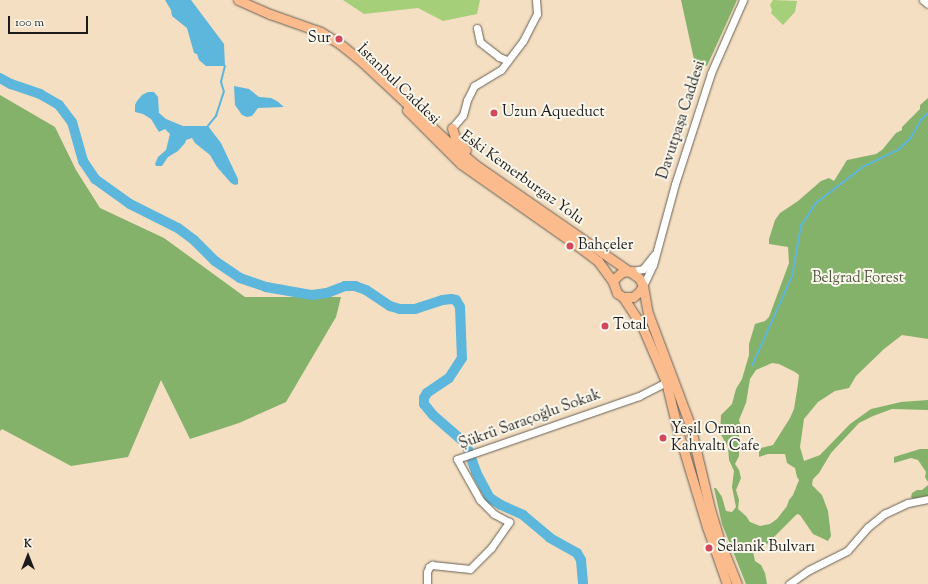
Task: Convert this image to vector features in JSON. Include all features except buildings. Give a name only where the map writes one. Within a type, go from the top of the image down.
[{"type":"main road","name":"İstanbul Caddesi","points":[[230,0],[318,36],[350,56],[440,138]]},
{"type":"main road","name":"İstanbul Caddesi","points":[[238,0],[270,14],[321,32],[340,44],[366,65],[440,138]]},
{"type":"main road","points":[[440,138],[452,128],[456,140],[477,166]]},
{"type":"main road","name":"Eski Kemerburgaz Yolu","points":[[440,138],[477,166],[632,271]]},
{"type":"main road","name":"Eski Kemerburgaz Yolu","points":[[440,138],[461,164],[555,228],[594,257],[613,282]]},
{"type":"main road","points":[[727,584],[706,527],[666,382],[642,326],[623,297],[617,293],[613,282],[618,275],[627,271],[632,271],[639,278],[643,286],[648,313],[690,425],[712,516],[720,542],[737,584]]},
{"type":"main road","points":[[623,297],[629,298],[636,294],[643,286]]},
{"type":"street","points":[[452,128],[463,115],[467,100],[474,86],[501,70],[523,41],[537,14],[536,0]]},
{"type":"street","name":"Davutpaşa Caddesi","points":[[643,286],[653,265],[675,184],[711,73],[743,0]]},
{"type":"street","points":[[923,0],[928,4]]},
{"type":"street","points":[[477,28],[480,42],[499,57],[508,60]]},
{"type":"street","points":[[632,271],[642,269],[656,252]]},
{"type":"street","name":"Şükrü Saraçoğlu Sokak","points":[[427,584],[427,572],[432,565],[470,569],[491,548],[509,522],[494,514],[480,500],[457,459],[639,396],[666,382]]},
{"type":"street","points":[[788,584],[810,570],[847,551],[868,527],[884,514],[908,503],[928,499]]},
{"type":"green space","points":[[343,0],[480,0],[477,14],[443,21],[418,8],[364,14]]},
{"type":"green space","points":[[681,0],[737,0],[707,66],[695,64]]},
{"type":"green space","points":[[773,0],[797,1],[795,12],[783,25],[771,13],[772,10],[770,5]]},
{"type":"green space","points":[[0,95],[55,127],[76,170],[100,208],[164,238],[245,297],[341,297],[336,317],[286,402],[239,423],[190,439],[161,380],[128,457],[71,466],[2,429],[0,431]]},
{"type":"green space","name":"Belgrad Forest","points":[[928,98],[928,339],[902,335],[884,349],[856,376],[849,388],[835,391],[818,402],[804,419],[800,447],[804,461],[820,455],[850,424],[871,409],[901,402],[928,400],[928,410],[892,409],[859,423],[831,453],[819,473],[813,479],[812,485],[822,495],[828,511],[831,536],[828,541],[813,534],[800,515],[797,514],[766,545],[753,539],[751,543],[755,561],[761,565],[765,573],[767,584],[746,584],[722,524],[714,488],[716,488],[722,497],[726,511],[732,512],[736,507],[732,487],[734,471],[729,460],[728,447],[720,433],[721,415],[732,404],[736,389],[742,379],[749,355],[749,344],[755,324],[765,321],[769,317],[789,263],[788,247],[769,244],[769,239],[775,220],[780,213],[798,201],[821,181],[829,178],[834,181],[847,160],[876,154],[882,150],[896,133],[902,130],[902,127],[920,109],[920,105]],"holes":[[[772,363],[779,364],[799,375],[794,409],[773,445],[761,448],[759,451],[759,457],[768,454],[785,454],[787,463],[795,468],[799,480],[787,506],[777,519],[770,524],[760,526],[750,522],[738,509],[739,500],[736,490],[741,478],[739,470],[735,464],[739,456],[739,433],[742,429],[739,420],[746,403],[750,379],[756,370]]]},
{"type":"green space","points":[[920,449],[928,449],[928,482],[925,477],[926,472],[918,460],[911,458],[894,463],[894,457]]},
{"type":"green space","points":[[928,485],[928,499],[926,496],[913,499],[911,497],[912,493],[917,490],[922,490]]},
{"type":"water","points":[[165,0],[191,0],[224,44],[225,66],[206,66],[199,60],[197,54],[194,53],[187,28],[172,16],[171,10]]},
{"type":"water","points":[[234,86],[249,89],[259,97],[271,98],[284,107],[258,108],[252,116],[247,117],[242,115],[235,105]]},
{"type":"water","points":[[148,92],[154,92],[158,97],[159,113],[166,119],[183,126],[208,126],[221,143],[238,179],[238,184],[235,185],[231,183],[217,167],[210,155],[195,143],[192,138],[186,140],[178,151],[168,157],[162,166],[156,166],[155,164],[158,157],[166,150],[170,134],[165,129],[159,132],[151,119],[143,114],[135,112],[135,105],[137,101],[142,95]]},
{"type":"waterway","points":[[208,126],[216,116],[224,92],[221,82],[225,66]]},
{"type":"waterway","points":[[0,78],[11,84],[40,94],[59,105],[72,122],[83,161],[95,179],[130,204],[178,228],[194,240],[215,261],[240,278],[266,287],[312,295],[327,293],[345,286],[355,286],[366,290],[390,306],[400,309],[415,309],[443,300],[456,300],[460,307],[462,358],[449,378],[427,393],[424,398],[424,404],[433,415],[466,444],[476,472],[490,498],[523,515],[550,538],[577,553],[581,560],[583,584]]},
{"type":"waterway","points":[[752,366],[792,276],[801,226],[816,203],[863,167],[898,150],[910,139],[921,120],[928,113]]},
{"type":"place","name":"Sur","points":[[339,39]]},
{"type":"place","name":"Uzun Aqueduct","points":[[494,113]]},
{"type":"place","name":"Bahçeler","points":[[570,246]]},
{"type":"place","name":"Total","points":[[605,326]]},
{"type":"place","name":"Yeşil Orman Kahvaltı Cafe","points":[[663,438]]},
{"type":"place","name":"Selanik Bulvarı","points":[[709,548]]}]
